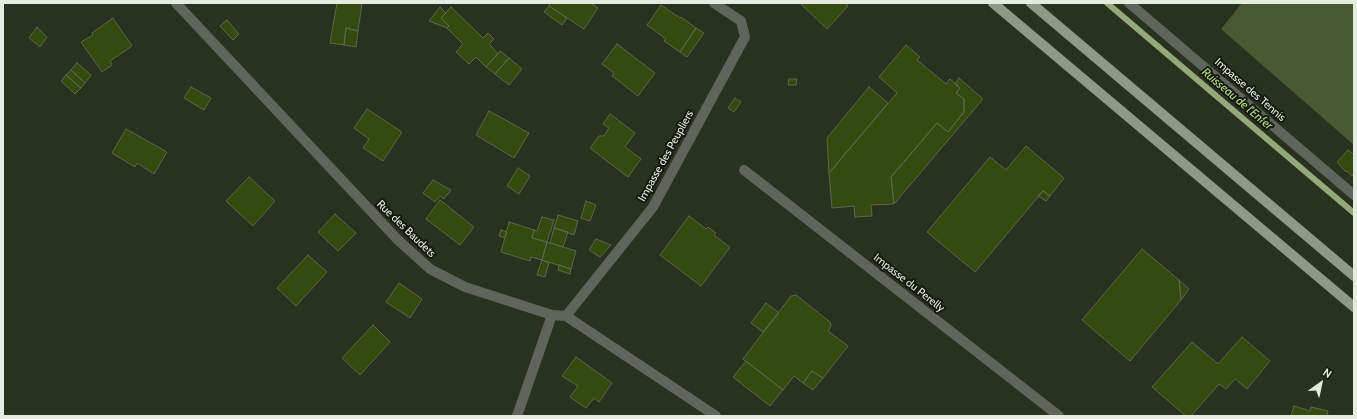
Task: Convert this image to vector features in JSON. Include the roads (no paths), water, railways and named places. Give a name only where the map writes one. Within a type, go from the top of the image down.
[{"type":"main road","points":[[993,3],[1354,307]]},
{"type":"main road","points":[[1031,3],[1354,276]]},
{"type":"street","name":"Rue des Baudets","points":[[176,3],[398,240],[430,268],[465,287],[552,315],[566,316],[716,416]]},
{"type":"street","name":"Impasse des Peupliers","points":[[566,316],[653,207],[745,37],[741,21],[714,3]]},
{"type":"street","name":"Impasse des Tennis","points":[[1129,3],[1354,195]]},
{"type":"street","name":"Impasse du Perelly","points":[[744,170],[1059,416]]},
{"type":"street","points":[[517,416],[552,315]]},
{"type":"waterway","name":"Ruisseau de l'Enfer","points":[[1107,3],[1354,213]]}]
